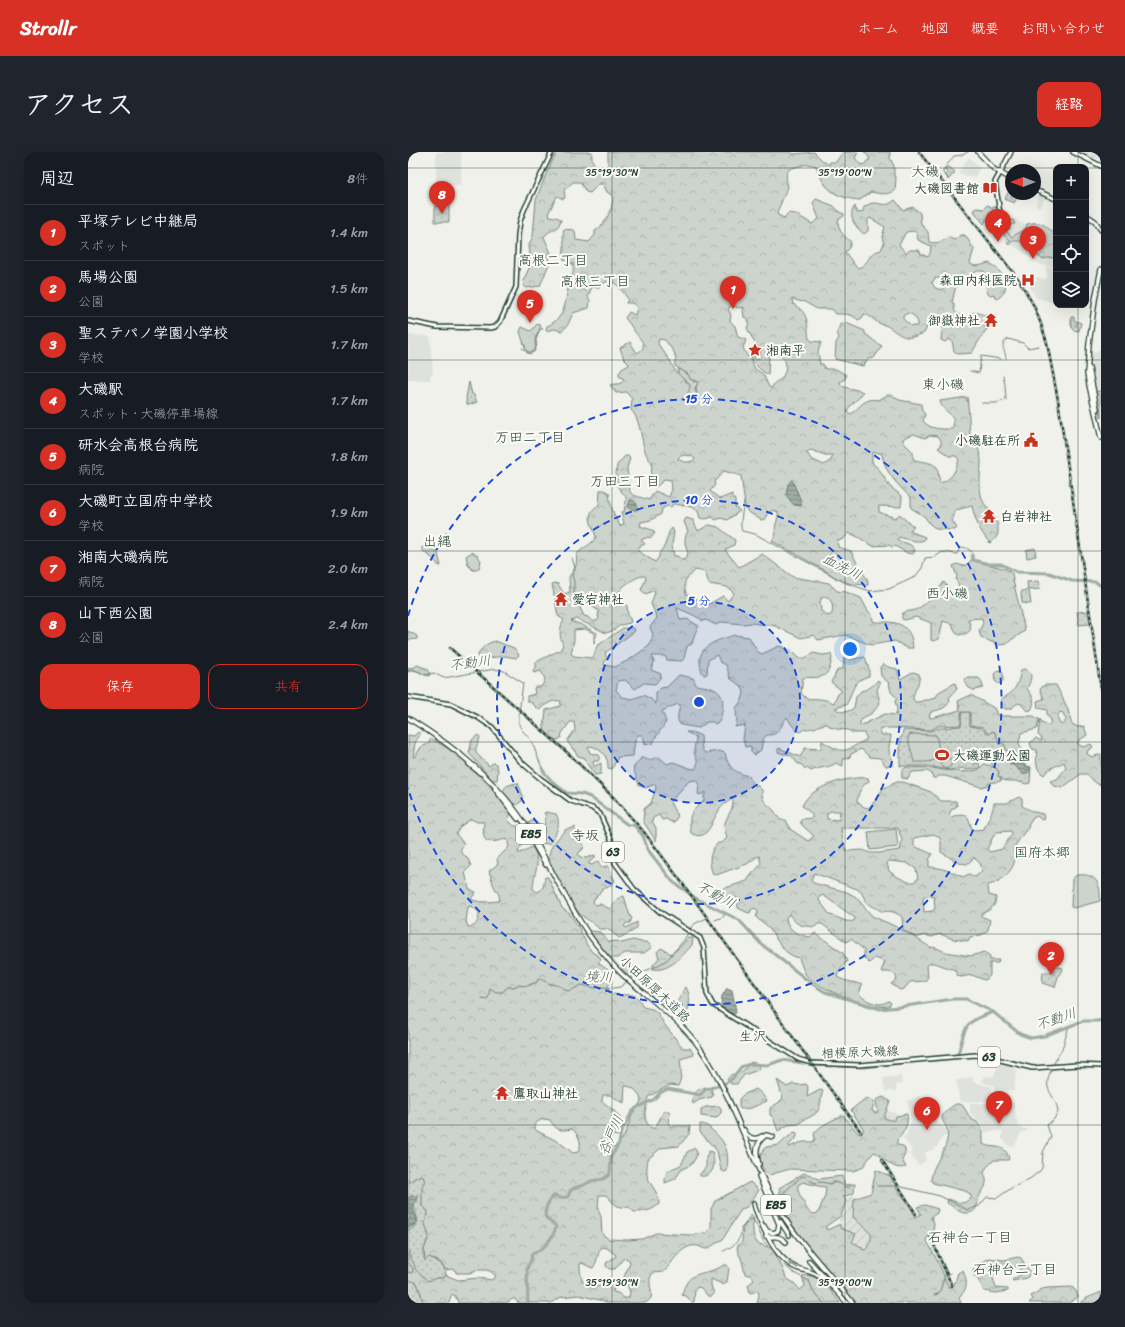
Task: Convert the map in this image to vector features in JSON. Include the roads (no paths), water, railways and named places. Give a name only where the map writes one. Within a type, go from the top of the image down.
[{"type":"highway","points":[[978,152],[994,169],[1005,175]]},
{"type":"highway","points":[[1000,173],[1011,152]]},
{"type":"highway","points":[[1073,152],[1101,165]]},
{"type":"highway","points":[[1077,152],[1101,165]]},
{"type":"highway","points":[[1041,193],[1053,198]]},
{"type":"highway","points":[[1089,217],[1095,221],[1101,230]]},
{"type":"highway","points":[[1101,269],[1095,300],[1088,363],[1089,385],[1101,438]]},
{"type":"highway","points":[[1088,363],[1101,428]]},
{"type":"highway","name":"小田原厚木道路","points":[[408,720],[463,758],[488,781],[502,797],[528,833],[581,926],[603,956],[661,1009],[697,1048],[713,1071],[734,1110],[768,1189],[792,1231],[852,1303]]},
{"type":"highway","name":"小田原厚木道路","points":[[724,1091],[759,1176],[778,1211],[791,1232],[852,1303]]},
{"type":"highway","points":[[734,1110],[750,1138],[758,1138],[767,1133],[772,1134],[773,1137],[766,1135],[761,1140],[756,1151],[757,1160],[768,1189]]},
{"type":"highway","points":[[759,1176],[779,1224],[778,1230],[772,1233],[766,1230],[754,1203],[766,1236],[789,1263],[798,1268],[816,1274],[828,1282]]},
{"type":"highway","points":[[772,1208],[789,1235]]},
{"type":"highway","points":[[766,1236],[779,1237],[786,1242]]},
{"type":"highway","points":[[809,1261],[846,1303]]},
{"type":"main road","points":[[408,321],[437,326],[490,328],[495,327],[500,322],[516,287],[520,221],[552,152]]},
{"type":"main road","points":[[998,234],[996,229],[1000,212],[995,182],[1000,173]]},
{"type":"main road","name":"相模原大磯線","points":[[408,697],[442,702],[459,708],[490,725],[520,761],[553,788],[571,801],[592,808],[600,814],[611,839],[615,863],[634,889],[660,912],[700,938],[703,944],[707,990],[713,1005],[802,1061],[811,1063],[859,1065],[958,1055],[983,1055],[1032,1068],[1077,1064],[1101,1066]]},
{"type":"waterway","points":[[948,178],[943,173],[943,170],[954,156],[962,155],[968,152]]},
{"type":"waterway","points":[[931,192],[941,186]]},
{"type":"waterway","points":[[522,348],[528,352],[534,352],[536,347],[536,338],[540,329],[543,329]]},
{"type":"waterway","points":[[1006,358],[1003,345],[1008,339],[1023,343],[1028,348],[1039,346]]},
{"type":"waterway","points":[[970,371],[979,373],[981,356],[1001,359]]},
{"type":"waterway","points":[[982,403],[996,403],[1006,400],[1003,376]]},
{"type":"waterway","name":"血洗川","points":[[744,502],[741,521],[742,531],[755,534],[846,583],[870,591],[889,589],[915,577],[922,568],[925,558],[935,557],[942,552],[957,554],[962,547],[972,552]]},
{"type":"waterway","name":"血洗川","points":[[972,555],[973,560],[989,564],[1001,564],[1017,572],[1049,573],[1072,581],[1096,582],[1101,586]]},
{"type":"waterway","points":[[572,558],[575,568],[572,576],[574,581],[574,592],[583,605]]},
{"type":"waterway","name":"不動川","points":[[408,671],[413,669],[425,675],[433,673],[444,678],[495,669],[504,671],[523,683],[519,724],[521,729],[531,740],[542,768]]},
{"type":"waterway","name":"不動川","points":[[542,768],[550,779],[567,793],[582,794],[590,797],[628,825],[634,825],[643,836],[648,850],[673,882],[697,899],[739,920],[760,943],[811,983],[825,992],[880,1009],[953,999],[966,999],[993,1012],[1020,1034],[1031,1038],[1044,1036],[1083,1021],[1101,1020]]},
{"type":"waterway","name":"境川","points":[[715,920],[723,917],[725,914]]},
{"type":"waterway","name":"境川","points":[[630,979],[632,976],[655,967],[667,960],[684,940],[692,926],[707,918]]},
{"type":"waterway","name":"境川","points":[[482,998],[488,998],[490,988],[496,992],[502,992],[508,987],[518,985],[527,986],[537,982],[538,979],[559,986],[567,991],[581,985],[595,988],[614,988],[620,987],[628,981]]},
{"type":"waterway","name":"谷戸川","points":[[955,1057],[959,1052],[962,1037],[967,1026],[973,1020],[993,1012]]},
{"type":"waterway","points":[[1053,1065],[1062,1049],[1069,1026]]},
{"type":"waterway","name":"谷戸川","points":[[528,1303],[527,1268],[532,1254],[547,1244],[556,1227],[545,1216],[546,1207],[555,1195],[559,1198],[568,1197],[570,1191],[574,1188],[608,1176],[610,1173],[611,1157],[619,1143],[621,1132],[632,1112],[636,1108],[653,1100],[660,1093],[668,1089],[700,1095],[706,1089],[722,1085],[731,1080],[741,1067],[750,1064],[768,1065],[782,1060],[832,1066]]},
{"type":"waterway","name":"谷戸川","points":[[839,1066],[863,1067],[902,1063]]},
{"type":"waterway","points":[[1016,1186],[1031,1178],[1042,1168],[1043,1152],[1051,1137],[1047,1125],[1054,1119],[1058,1112],[1055,1100],[1048,1088],[1049,1076],[1052,1068]]},
{"type":"waterway","points":[[603,1134],[620,1136]]},
{"type":"waterway","points":[[780,1196],[802,1176],[814,1183],[822,1182],[830,1184],[836,1182],[845,1187],[850,1187]]},
{"type":"waterway","points":[[877,1186],[897,1186]]},
{"type":"waterway","points":[[902,1187],[940,1196],[968,1210],[979,1206],[987,1197],[997,1198],[1013,1187]]},
{"type":"waterway","points":[[723,1251],[730,1248],[739,1239],[741,1228],[755,1217]]},
{"type":"waterway","points":[[753,1219],[763,1240],[768,1246]]},
{"type":"waterway","points":[[784,1265],[794,1273],[809,1281],[814,1293],[824,1303]]},
{"type":"waterway","points":[[934,1295],[938,1294],[940,1291],[945,1275],[951,1273]]},
{"type":"railway","points":[[919,152],[1019,280],[1034,306],[1041,324],[1047,343],[1058,400],[1101,689]]},
{"type":"railway","points":[[450,648],[570,755],[614,798],[644,832],[861,1132]]},
{"type":"railway","points":[[882,1160],[916,1214]]},
{"type":"railway","points":[[930,1236],[952,1286]]},
{"type":"place","name":"大磯図書館","points":[[990,188]]},
{"type":"place","name":"山下西公園","points":[[442,214]]},
{"type":"place","name":"大磯駅","points":[[998,242]]},
{"type":"place","name":"聖ステパノ学園小学校","points":[[1033,259]]},
{"type":"place","name":"森田内科医院","points":[[1028,280]]},
{"type":"place","name":"平塚テレビ中継局","points":[[733,309]]},
{"type":"place","name":"御嶽神社","points":[[991,320]]},
{"type":"place","name":"研水会高根台病院","points":[[530,323]]},
{"type":"place","name":"湘南平","points":[[755,350]]},
{"type":"place","name":"小磯駐在所","points":[[1031,440]]},
{"type":"place","name":"白岩神社","points":[[989,516]]},
{"type":"place","name":"愛宕神社","points":[[561,599]]},
{"type":"place","name":"大磯運動公園","points":[[942,755]]},
{"type":"place","name":"馬場公園","points":[[1051,975]]},
{"type":"place","name":"鷹取山神社","points":[[502,1093]]},
{"type":"place","name":"湘南大磯病院","points":[[999,1124]]},
{"type":"place","name":"大磯町立国府中学校","points":[[927,1130]]},
{"type":"district","name":"大磯","points":[[925,171]]},
{"type":"district","name":"高根二丁目","points":[[553,260]]},
{"type":"district","name":"高根三丁目","points":[[595,281]]},
{"type":"district","name":"東小磯","points":[[943,384]]},
{"type":"district","name":"万田二丁目","points":[[530,437]]},
{"type":"district","name":"万田三丁目","points":[[625,481]]},
{"type":"district","name":"出縄","points":[[437,541]]},
{"type":"district","name":"西小磯","points":[[947,593]]},
{"type":"district","name":"寺坂","points":[[585,835]]},
{"type":"district","name":"国府本郷","points":[[1042,852]]},
{"type":"district","name":"生沢","points":[[753,1036]]},
{"type":"district","name":"石神台一丁目","points":[[970,1237]]},
{"type":"district","name":"石神台二丁目","points":[[1015,1269]]}]
